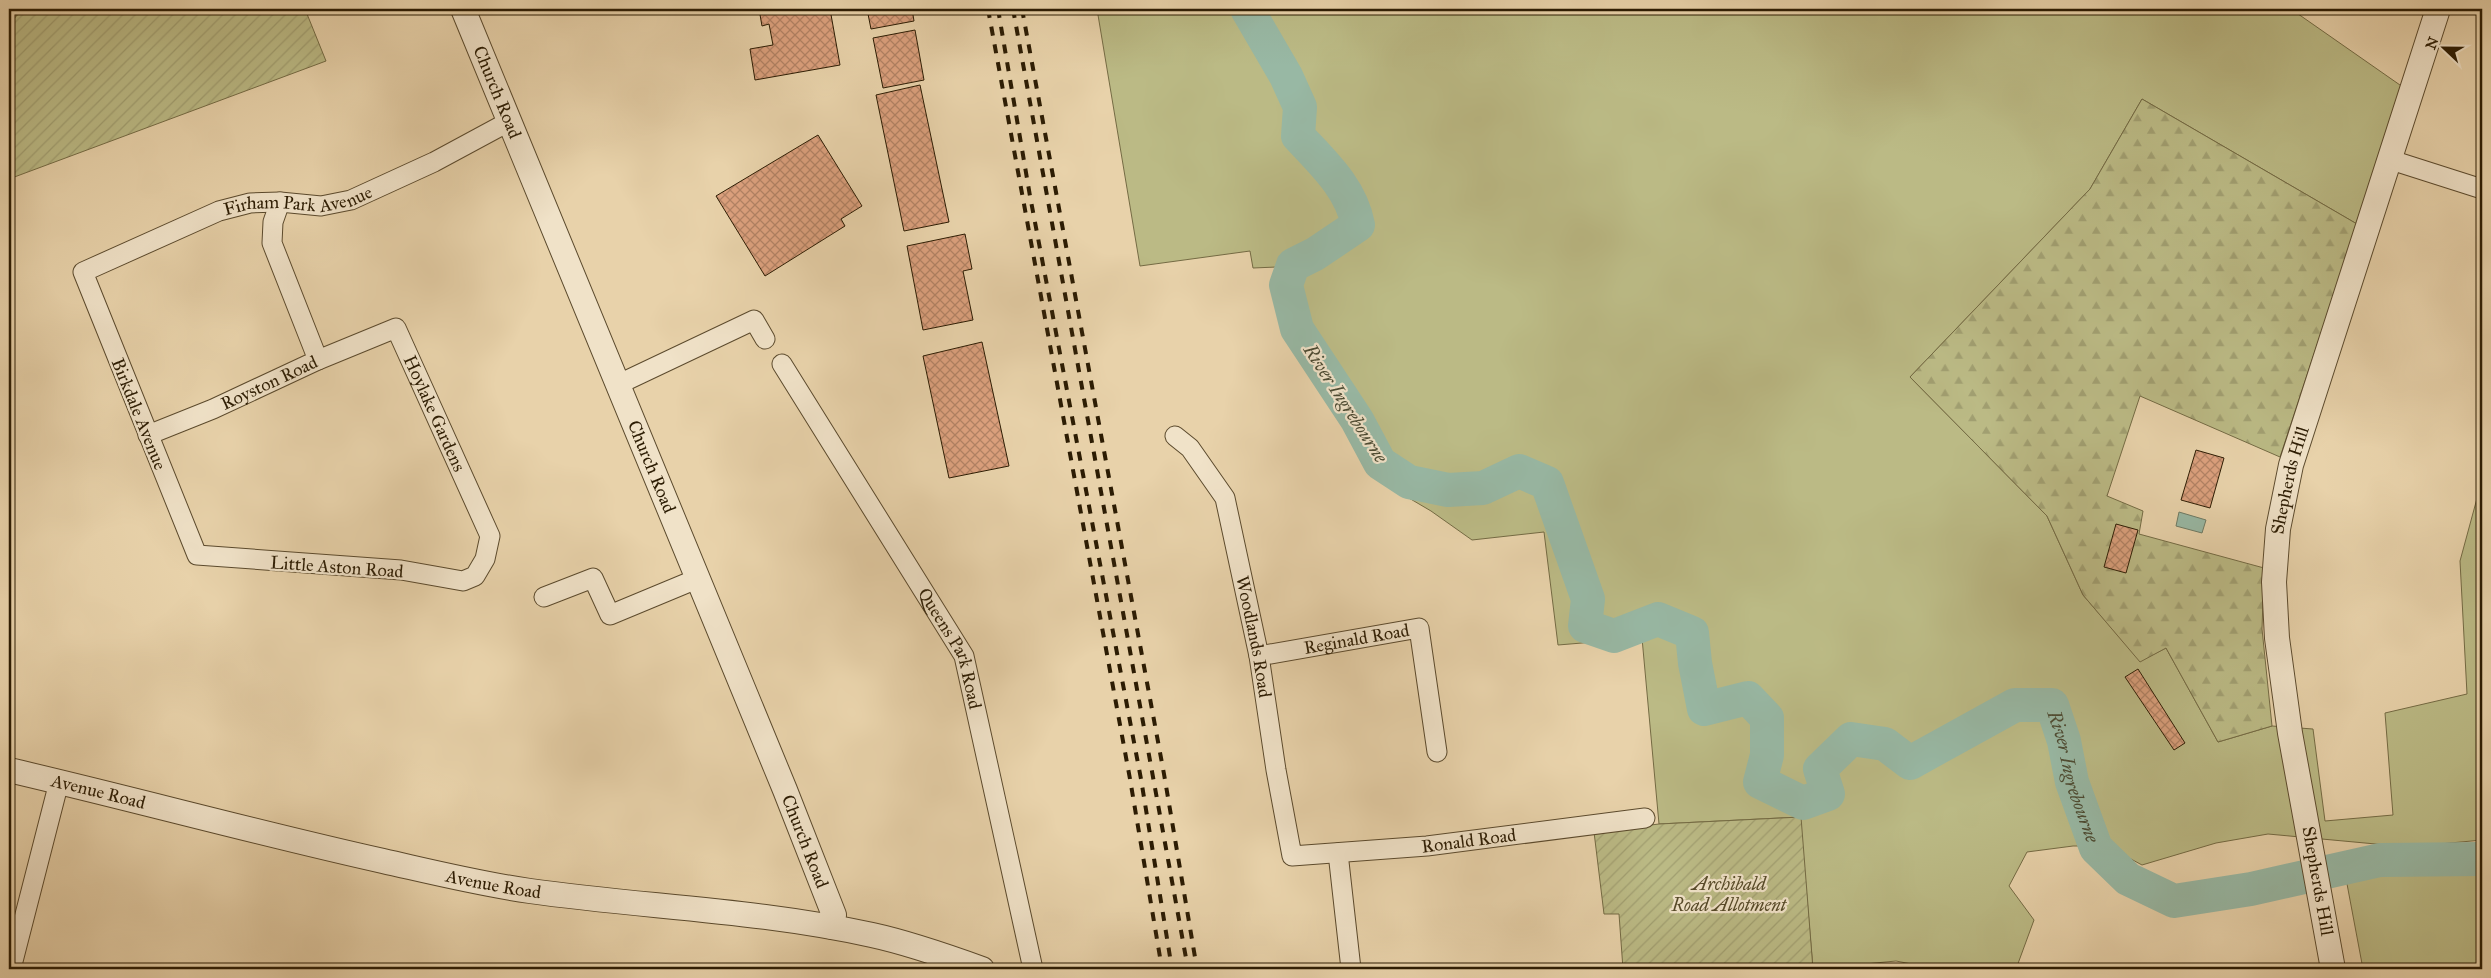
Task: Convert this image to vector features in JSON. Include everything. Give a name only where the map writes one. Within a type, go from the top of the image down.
[{"type":"street","name":"Church Road","points":[[463,9],[699,578],[834,915],[832,927]]},
{"type":"street","name":"Shepherds Hill","points":[[2333,969],[2290,733],[2276,638],[2274,582],[2278,529],[2292,465],[2388,159],[2438,9]]},
{"type":"street","name":"Firham Park Avenue","points":[[83,272],[219,211],[250,203],[280,202],[321,206],[351,200],[434,162],[510,121]]},
{"type":"street","points":[[2388,159],[2482,189]]},
{"type":"street","name":"Royston Road","points":[[148,435],[214,409],[318,360],[272,243],[273,222],[280,202]]},
{"type":"street","name":"Birkdale Avenue","points":[[83,272],[197,556]]},
{"type":"street","points":[[619,384],[754,320],[765,339]]},
{"type":"street","name":"Hoylake Gardens","points":[[318,360],[396,328],[490,536],[486,559],[475,576]]},
{"type":"street","name":"Queens Park Road","points":[[782,364],[964,656],[1033,969]]},
{"type":"street","name":"Woodlands Road","points":[[1175,436],[1190,448],[1225,498],[1259,656],[1276,770],[1292,856]]},
{"type":"street","name":"Little Aston Road","points":[[197,556],[401,570],[463,581],[475,576]]},
{"type":"street","points":[[544,597],[593,578],[610,615],[699,578]]},
{"type":"street","name":"Reginald Road","points":[[1259,656],[1419,628],[1437,752]]},
{"type":"street","name":"Avenue Road","points":[[9,770],[266,835],[471,880],[530,891],[689,907],[832,927],[901,943],[982,969]]},
{"type":"street","points":[[12,969],[59,782]]},
{"type":"street","name":"Ronald Road","points":[[1292,856],[1427,846],[1645,818]]},
{"type":"street","points":[[1338,853],[1351,969]]},
{"type":"green space","points":[[9,9],[23,9],[9,24]]},
{"type":"green space","points":[[23,9],[305,9],[326,61],[9,179],[9,24]]},
{"type":"green space","points":[[1097,9],[2291,9],[2410,92],[2357,224],[2142,99],[2090,189],[1910,377],[2047,516],[2083,595],[2140,661],[2166,648],[2218,742],[2272,726],[2313,729],[2325,821],[2393,815],[2385,713],[2467,694],[2460,561],[2482,480],[2482,840],[2408,847],[2268,834],[2216,843],[2142,865],[2107,846],[2073,846],[2027,852],[2009,886],[2034,920],[2016,969],[1937,969],[1896,961],[1813,969],[1800,817],[1659,824],[1642,638],[1558,645],[1544,532],[1472,540],[1431,511],[1368,474],[1287,322],[1277,291],[1277,267],[1253,268],[1250,251],[1140,266]]},
{"type":"green space","points":[[2142,99],[2357,224],[2280,457],[2140,396],[2107,496],[2143,511],[2139,534],[2264,568],[2262,629],[2272,726],[2218,742],[2166,648],[2140,662],[2083,595],[2047,516],[1910,377],[2090,189]]},
{"type":"green space","name":"Archibald Road Allotment","points":[[1801,817],[1813,969],[1623,969],[1619,914],[1604,914],[1594,832],[1659,824]]},
{"type":"green space","points":[[2482,859],[2482,969],[2363,969],[2344,868],[2380,860]]},
{"type":"shaded area","points":[[2179,512],[2206,520],[2202,533],[2176,526]]},
{"type":"building","points":[[759,9],[830,9],[840,65],[755,80],[750,49],[773,45],[769,24],[762,26]]},
{"type":"building","points":[[867,9],[912,9],[914,21],[871,29]]},
{"type":"building","points":[[915,30],[924,80],[883,88],[873,38]]},
{"type":"building","points":[[920,85],[949,222],[904,231],[876,95]]},
{"type":"building","points":[[818,135],[862,206],[841,219],[845,226],[765,276],[716,196]]},
{"type":"building","points":[[965,234],[972,269],[963,271],[973,320],[923,330],[907,246]]},
{"type":"building","points":[[982,342],[1009,466],[949,478],[923,356]]},
{"type":"building","points":[[2196,450],[2224,458],[2210,508],[2181,500]]},
{"type":"building","points":[[2116,524],[2138,530],[2126,573],[2104,567]]},
{"type":"building","points":[[2138,669],[2185,743],[2174,750],[2125,677]]},
{"type":"waterway","name":"River Ingrebourne","points":[[1247,9],[1286,76],[1300,107],[1298,136],[1326,166],[1343,188],[1358,225],[1315,254],[1293,265],[1286,285],[1297,329],[1357,420],[1380,463],[1409,482],[1448,490],[1483,488],[1519,471],[1547,483],[1588,599],[1585,626],[1614,636],[1658,619],[1692,633],[1695,663],[1704,709],[1748,698],[1767,718],[1767,755],[1760,782],[1803,803],[1828,794],[1820,769],[1851,739],[1885,744],[1910,763],[2015,705],[2052,705],[2064,741],[2072,782],[2096,848],[2128,879],[2174,901],[2251,889],[2380,860],[2482,859]]},
{"type":"railway","points":[[988,9],[1130,779],[1162,969]]},
{"type":"railway","points":[[998,9],[1030,196],[1141,779],[1172,969]]},
{"type":"railway","points":[[1013,9],[1188,969]]},
{"type":"railway","points":[[1022,9],[1164,774],[1197,969]]}]
